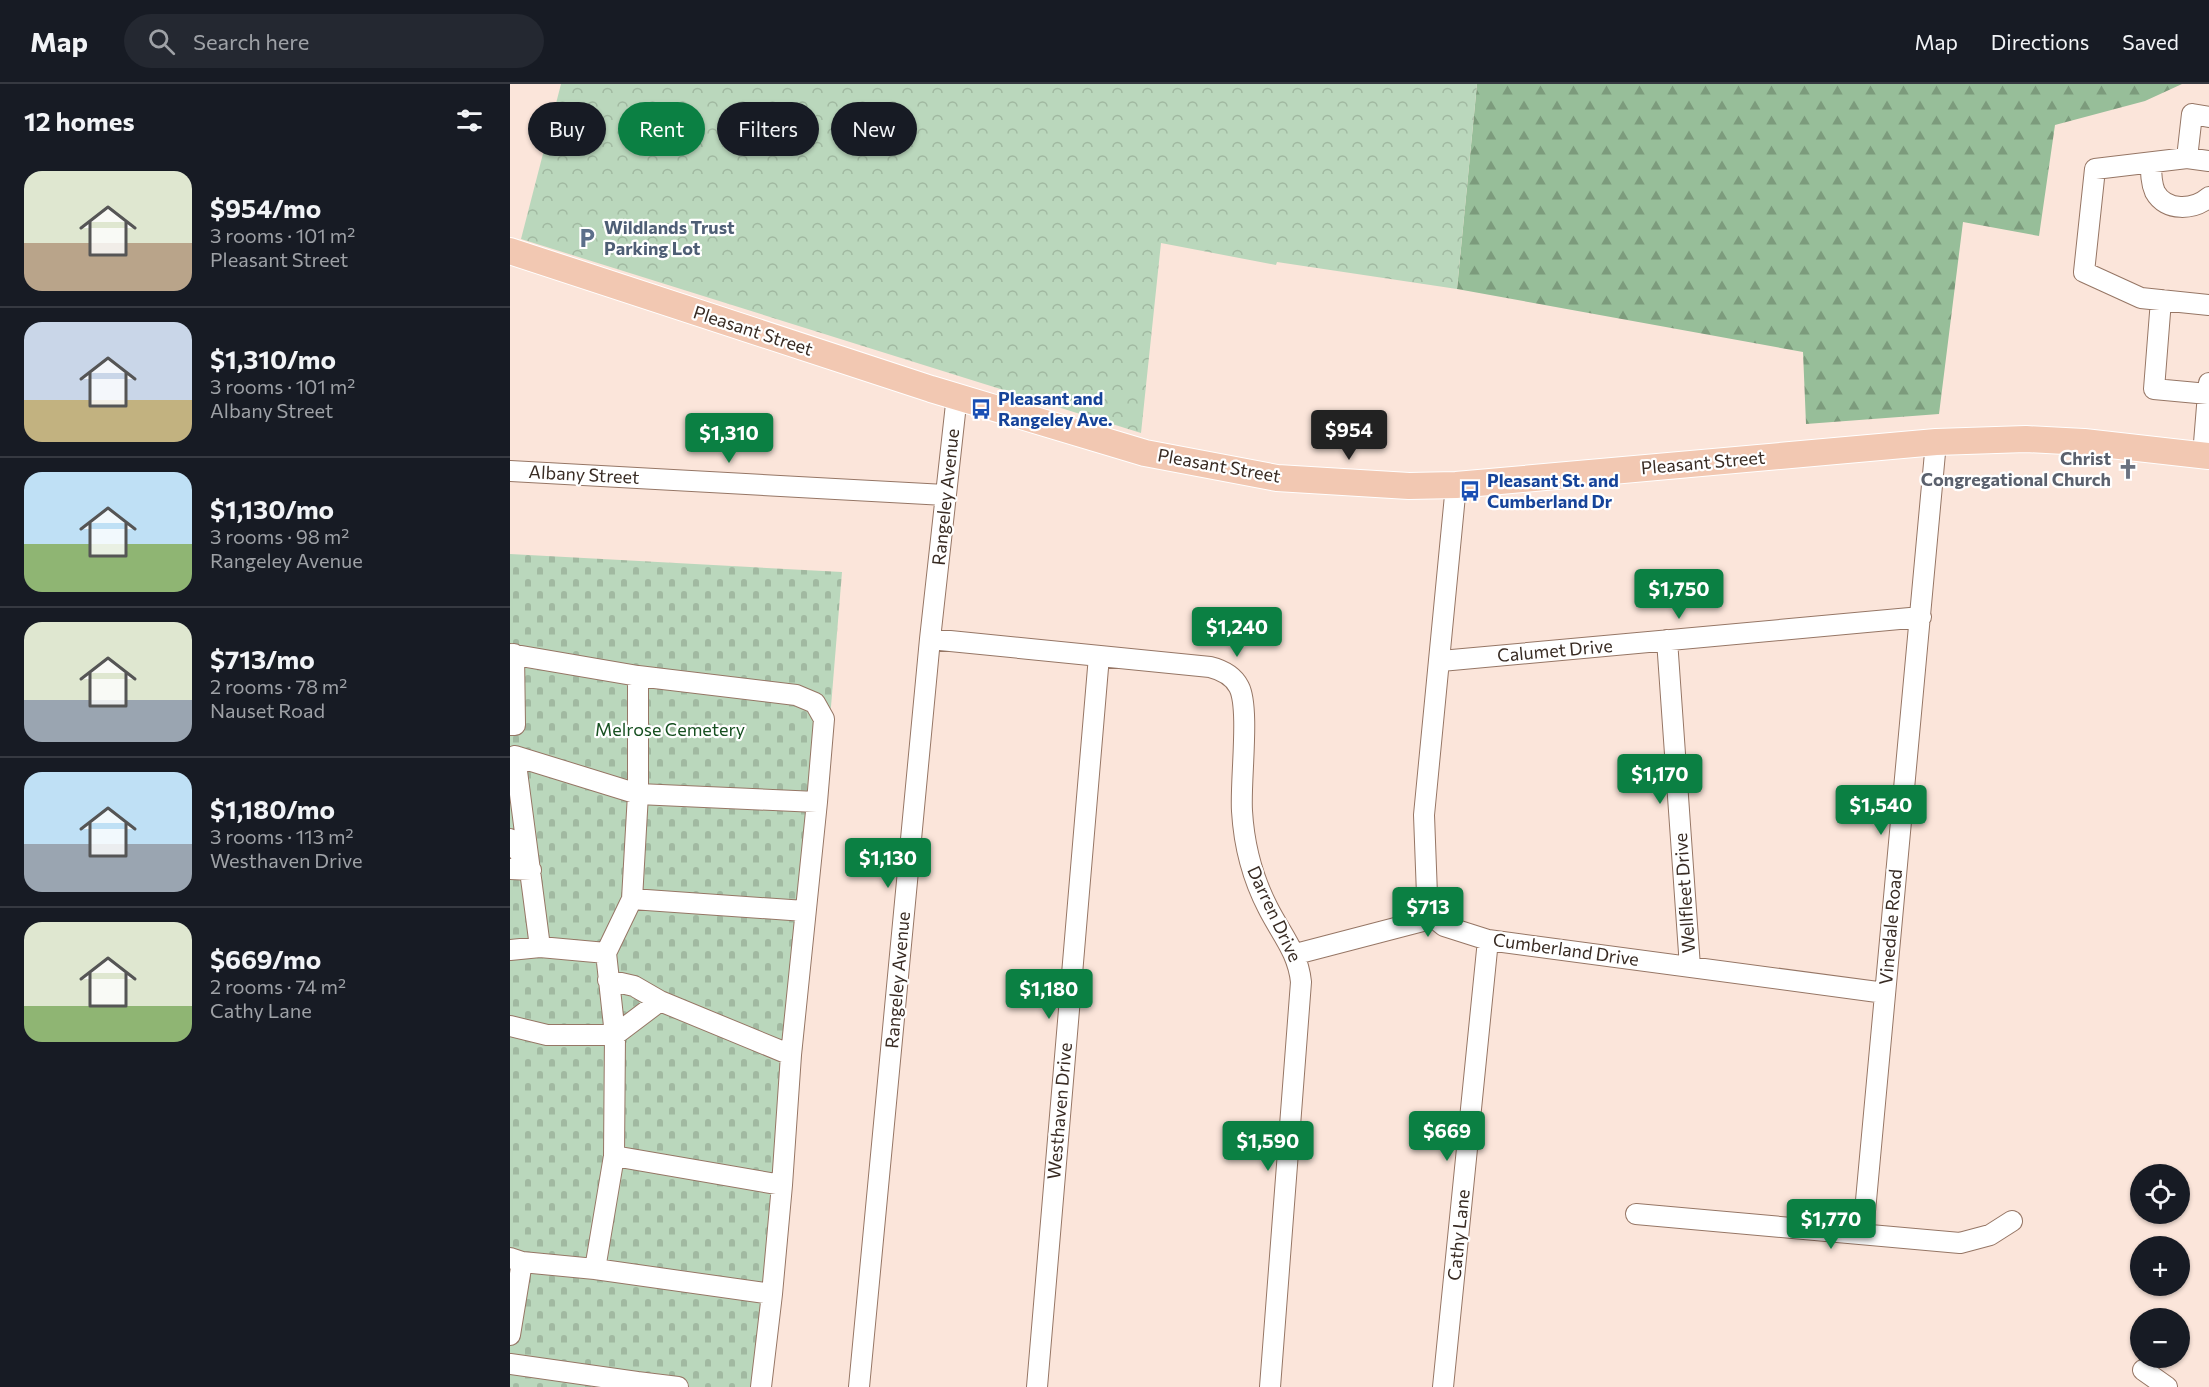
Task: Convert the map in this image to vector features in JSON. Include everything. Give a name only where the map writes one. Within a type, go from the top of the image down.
[{"type":"main road","name":"Pleasant Street","points":[[510,251],[1044,424],[1145,453],[1267,476],[1371,484],[1456,485],[1936,442],[2026,440],[2084,442],[2206,455]]},
{"type":"street","points":[[2187,158],[2192,114],[2209,117]]},
{"type":"street","points":[[2209,161],[2187,158],[2095,169],[2084,272],[2141,298],[2209,305]]},
{"type":"street","points":[[2151,163],[2152,184],[2156,195],[2166,202],[2188,208],[2201,204],[2209,197]]},
{"type":"street","points":[[2161,300],[2154,389],[2208,388],[2206,455]]},
{"type":"street","name":"Rangeley Avenue","points":[[859,1387],[930,639],[957,394]]},
{"type":"street","name":"Vinedale Road","points":[[1863,1233],[1936,442]]},
{"type":"street","name":"Albany Street","points":[[510,471],[945,495]]},
{"type":"street","points":[[1296,954],[1434,918],[1427,895],[1424,824],[1456,485]]},
{"type":"street","name":"Calumet Drive","points":[[1441,661],[1921,617]]},
{"type":"street","name":"Darren Drive","points":[[930,639],[1210,667],[1235,680],[1243,704],[1242,808],[1246,849],[1266,904],[1296,954],[1301,994],[1270,1387]]},
{"type":"street","name":"Wellfleet Drive","points":[[1667,640],[1690,967]]},
{"type":"street","points":[[540,947],[531,870],[512,757],[512,654],[638,676],[796,695],[816,703],[824,719],[791,1055],[782,1185],[761,1387]]},
{"type":"street","name":"Westhaven Drive","points":[[1037,1387],[1099,656]]},
{"type":"street","points":[[595,1269],[614,1156],[615,1035],[606,953],[632,899],[638,794],[638,676]]},
{"type":"street","points":[[512,757],[638,794],[817,802]]},
{"type":"street","points":[[510,839],[531,870]]},
{"type":"street","points":[[510,868],[531,870]]},
{"type":"street","points":[[632,899],[805,911]]},
{"type":"street","name":"Cumberland Drive","points":[[1434,918],[1458,932],[1488,940],[1885,993]]},
{"type":"street","name":"Cathy Lane","points":[[1443,1387],[1488,940]]},
{"type":"street","points":[[510,950],[540,947],[606,953]]},
{"type":"street","points":[[608,980],[634,986],[660,1001],[791,1055]]},
{"type":"street","points":[[510,1026],[548,1035],[615,1035],[660,1001]]},
{"type":"street","points":[[614,1156],[782,1185]]},
{"type":"street","points":[[1636,1214],[1960,1243],[1990,1235],[2012,1221]]},
{"type":"street","points":[[510,1335],[516,1260],[771,1294]]},
{"type":"street","points":[[510,1364],[636,1384],[678,1387]]},
{"type":"street","points":[[2143,1370],[2167,1387]]},
{"type":"green space","points":[[561,84],[1477,84],[1457,289],[1277,262],[1276,265],[1161,243],[1141,433],[521,239],[542,156],[606,156],[606,102],[556,102]]},
{"type":"green space","points":[[1477,84],[2182,84],[2145,101],[2055,125],[2039,236],[1963,222],[1939,414],[1806,424],[1803,352],[1457,289]]},
{"type":"green space","name":"Melrose Cemetery","points":[[510,554],[842,572],[806,1012],[768,1387],[510,1387]]},
{"type":"place","name":"Wildlands Trust Parking Lot","points":[[587,238]]},
{"type":"place","name":"Pleasant and Rangeley Ave.","points":[[981,409]]},
{"type":"place","name":"Christ Congregational Church","points":[[2128,469]]},
{"type":"place","name":"Pleasant St. and Cumberland Dr","points":[[1470,491]]}]
